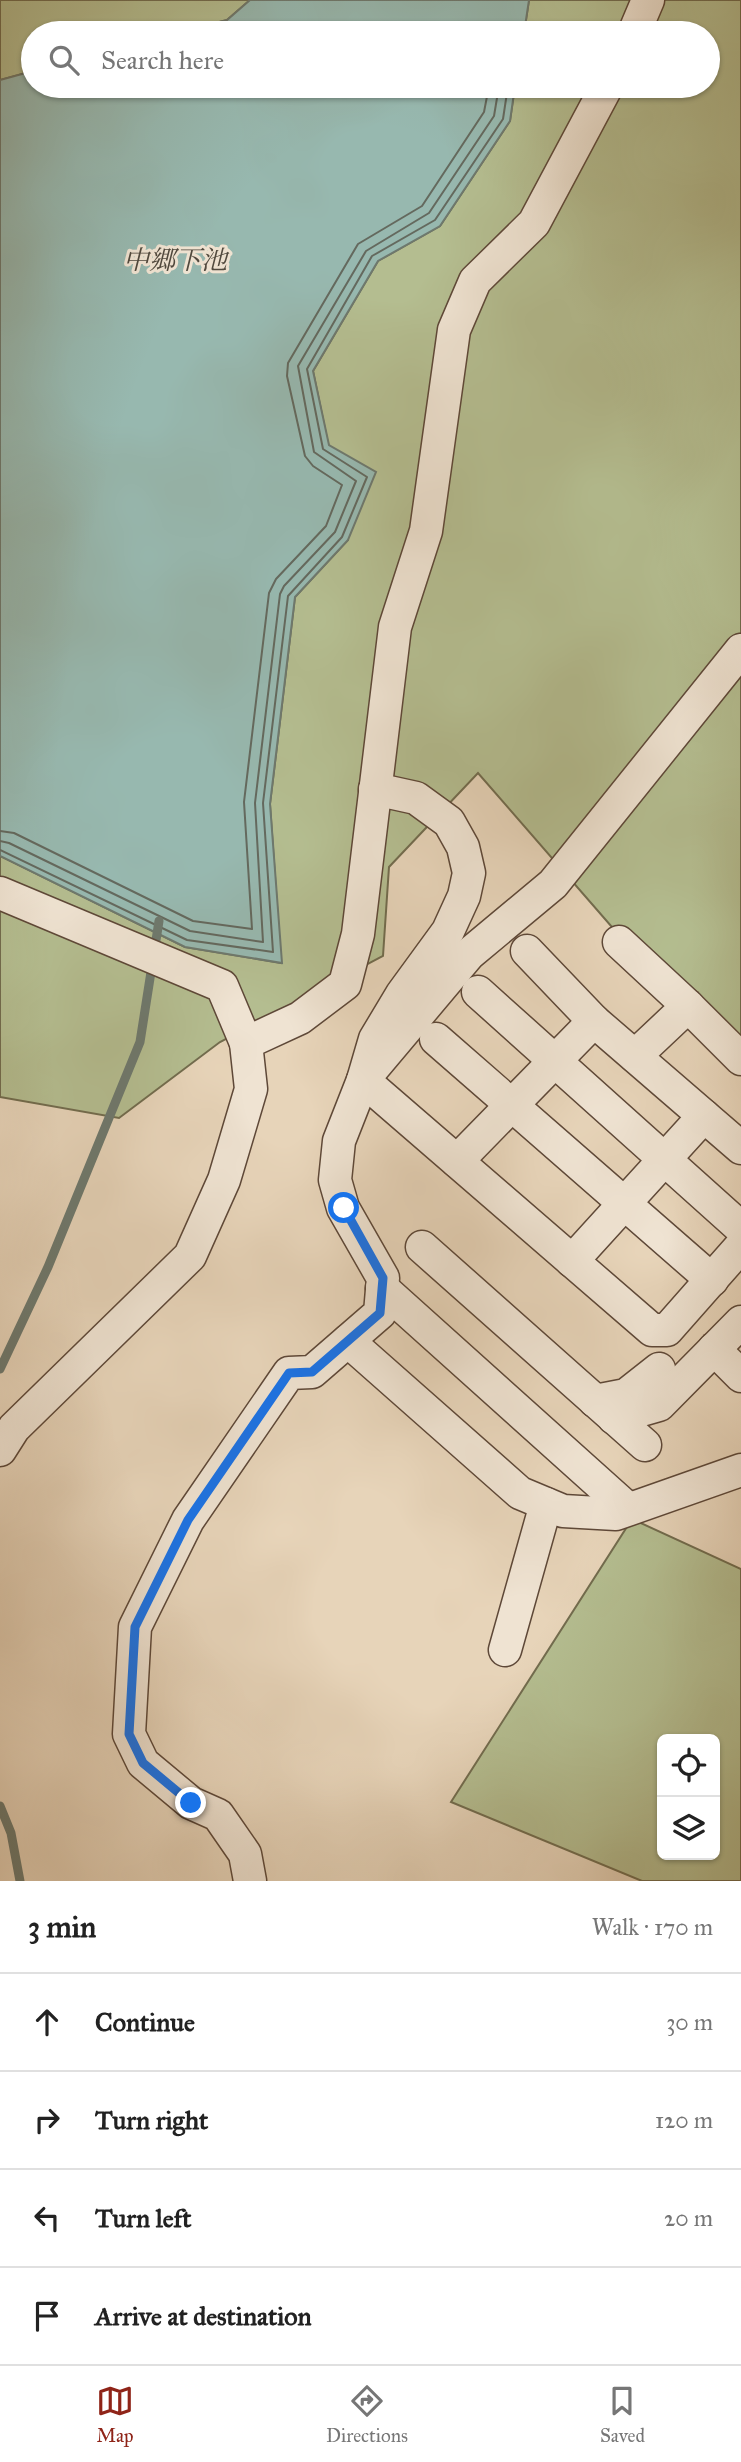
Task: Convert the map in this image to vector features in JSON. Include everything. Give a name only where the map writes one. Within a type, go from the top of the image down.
[{"type":"street","points":[[639,21],[648,0]]},
{"type":"street","points":[[246,1043],[300,1018],[345,984],[358,934],[394,627],[426,531],[454,330],[474,281],[534,223],[601,98]]},
{"type":"street","points":[[363,1080],[469,954],[553,884],[741,649]]},
{"type":"street","points":[[250,1881],[244,1854],[218,1815],[191,1803],[143,1763],[129,1734],[135,1627],[188,1520],[289,1373],[312,1372],[380,1313],[383,1278],[344,1208],[335,1180],[340,1141],[375,1039],[402,994],[448,931],[464,896],[469,873],[463,847],[449,821],[416,798],[375,789]]},
{"type":"street","points":[[0,893],[222,986],[246,1043],[251,1089],[225,1180],[190,1256],[14,1428],[0,1450]]},
{"type":"street","points":[[619,942],[741,1059]]},
{"type":"street","points":[[527,951],[594,1021],[741,1148]]},
{"type":"street","points":[[478,992],[741,1228]]},
{"type":"street","points":[[635,1056],[688,1006]]},
{"type":"street","points":[[457,1161],[594,1021]]},
{"type":"street","points":[[436,1039],[712,1280]]},
{"type":"street","points":[[363,1080],[652,1330],[667,1330],[741,1246]]},
{"type":"street","points":[[572,1261],[704,1116]]},
{"type":"street","points":[[422,1247],[645,1445]]},
{"type":"street","points":[[382,1288],[628,1509]]},
{"type":"street","points":[[605,1410],[659,1405],[741,1322]]},
{"type":"street","points":[[348,1341],[520,1493],[563,1511],[616,1514],[741,1470]]},
{"type":"street","points":[[714,1349],[741,1376]]},
{"type":"street","points":[[605,1410],[659,1369]]},
{"type":"street","points":[[505,1650],[546,1504]]},
{"type":"green space","points":[[0,0],[250,0],[223,21],[21,21],[21,74],[0,80]]},
{"type":"green space","points":[[529,0],[741,0],[741,1038],[618,934],[478,773],[389,867],[383,956],[220,1042],[119,1118],[0,1097],[0,856],[185,947],[281,963],[270,804],[295,597],[348,540],[313,371],[378,261],[440,226],[510,121],[513,98],[720,98],[720,21],[526,21]]},
{"type":"green space","points":[[632,1519],[741,1569],[741,1881],[642,1881],[451,1802]]},
{"type":"water","points":[[250,0],[529,0],[526,21],[223,21]]},
{"type":"water","name":"中郷下池","points":[[21,74],[21,98],[513,98],[510,121],[440,226],[378,261],[313,371],[329,445],[376,472],[348,540],[295,597],[270,804],[282,963],[185,947],[0,856],[0,80]]},
{"type":"waterway","points":[[0,1369],[48,1267],[140,1042],[159,921]]},
{"type":"waterway","points":[[0,1806],[11,1833],[20,1881]]},
{"type":"route","points":[[191,1803],[143,1763],[129,1734],[135,1627],[188,1520],[289,1373],[312,1372],[380,1313],[383,1278],[344,1208]]}]
